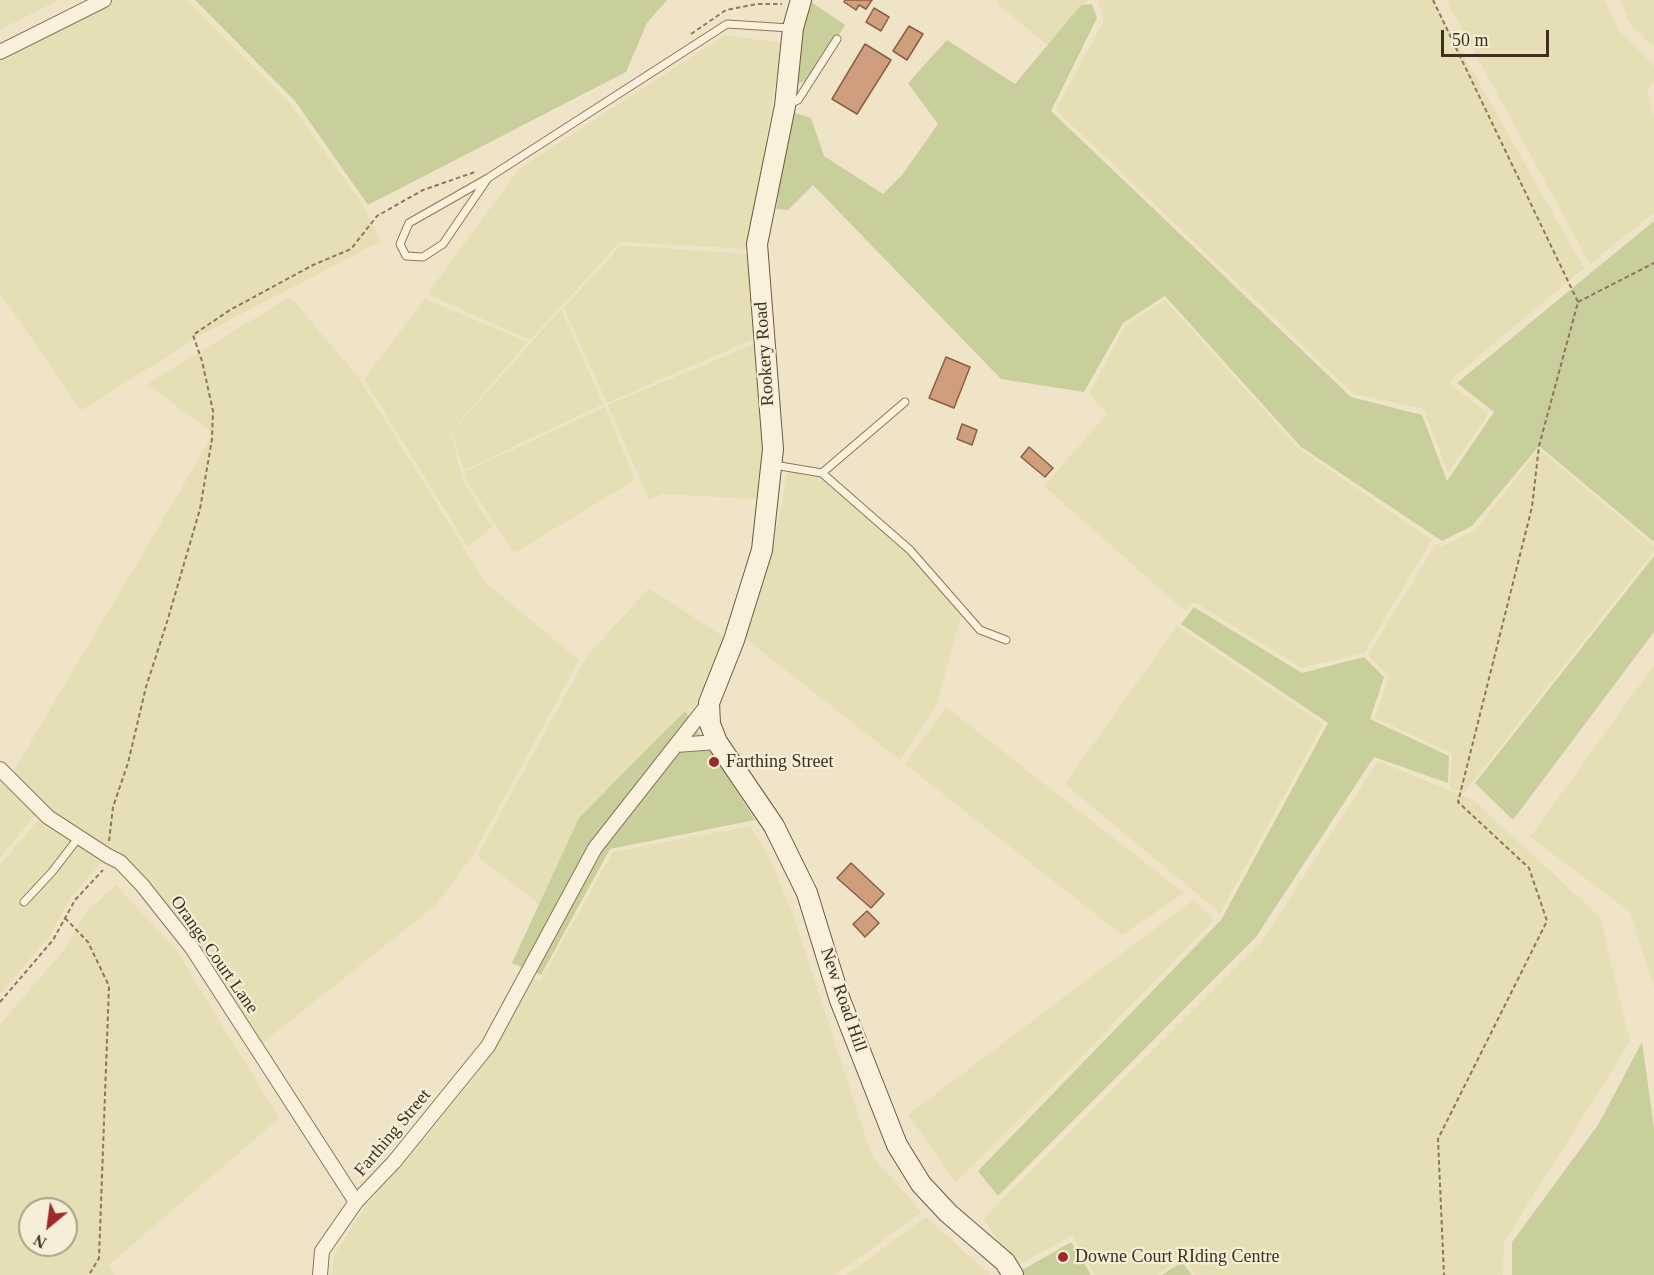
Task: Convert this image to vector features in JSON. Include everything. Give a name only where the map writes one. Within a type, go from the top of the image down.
[{"type":"street","points":[[0,52],[104,0]]},
{"type":"street","name":"Rookery Road","points":[[709,703],[734,640],[762,550],[773,449],[757,244],[785,106],[793,28],[800,2]]},
{"type":"street","name":"New Road Hill","points":[[709,703],[710,724],[717,742],[774,826],[807,893],[840,1000],[897,1145],[921,1184],[948,1213],[1005,1262],[1013,1275]]},
{"type":"street","name":"Farthing Street","points":[[320,1275],[322,1251],[356,1202],[394,1162],[488,1046],[595,848],[709,703]]},
{"type":"street","points":[[676,745],[717,742]]},
{"type":"street","name":"Orange Court Lane","points":[[0,769],[48,817],[114,859],[142,885],[192,948],[356,1202]]},
{"type":"lane","points":[[488,178],[444,244],[423,257],[406,256],[400,244],[409,223],[488,178],[727,24],[793,28]]},
{"type":"lane","points":[[785,106],[798,100],[837,39]]},
{"type":"lane","points":[[822,473],[905,402]]},
{"type":"lane","points":[[771,465],[822,473],[910,550],[980,630],[1006,640]]},
{"type":"lane","points":[[24,902],[52,872],[79,837]]},
{"type":"path","points":[[1433,0],[1578,302],[1539,446],[1532,507],[1458,802],[1529,868],[1547,921],[1438,1139],[1444,1275]]},
{"type":"path","points":[[687,37],[726,10],[757,4],[800,2]]},
{"type":"path","points":[[0,1002],[53,940],[75,900],[114,859],[113,807],[128,763],[146,687],[168,622],[200,508],[212,439],[213,411],[202,361],[193,335],[230,310],[313,265],[351,249],[377,216],[423,190],[476,172]]},
{"type":"path","points":[[1578,302],[1654,263]]},
{"type":"path","points":[[65,918],[88,942],[109,986],[99,1258],[89,1275]]},
{"type":"shaded area","points":[[0,0],[59,0],[0,30]]},
{"type":"shaded area","points":[[116,0],[187,0],[288,101],[362,203],[381,241],[201,335],[81,410],[0,293],[0,62]]},
{"type":"shaded area","points":[[999,0],[1088,0],[1047,45],[997,3]]},
{"type":"shaded area","points":[[1098,0],[1432,0],[1584,268],[1448,382],[1488,414],[1448,473],[1424,409],[1354,394],[1056,110],[1104,20]]},
{"type":"shaded area","points":[[1446,0],[1605,0],[1617,28],[1654,66],[1654,80],[1647,92],[1654,118],[1654,213],[1590,264]]},
{"type":"shaded area","points":[[1620,0],[1654,0],[1654,47],[1630,24]]},
{"type":"shaded area","points":[[725,35],[782,43],[748,249],[620,242],[530,340],[427,294],[520,168]]},
{"type":"shaded area","points":[[621,245],[747,254],[756,338],[607,403],[564,308]]},
{"type":"shaded area","points":[[290,297],[359,378],[485,582],[579,660],[473,855],[436,905],[261,1044],[195,947],[103,848],[54,813],[13,772],[210,440],[210,431],[147,384]]},
{"type":"shaded area","points":[[425,299],[527,342],[451,432],[462,480],[492,527],[468,547],[364,379]]},
{"type":"shaded area","points":[[1165,300],[1298,448],[1432,540],[1364,653],[1302,668],[1194,602],[1185,611],[1044,486],[1107,414],[1089,394],[1126,325]]},
{"type":"shaded area","points":[[561,309],[603,404],[464,470],[452,432]]},
{"type":"shaded area","points":[[759,342],[764,445],[758,499],[661,494],[649,500],[608,405]]},
{"type":"shaded area","points":[[605,407],[635,480],[514,553],[466,479],[465,472]]},
{"type":"shaded area","points":[[1539,449],[1654,546],[1654,551],[1464,793],[1450,788],[1452,753],[1375,718],[1389,676],[1368,655],[1436,544],[1442,547],[1475,530]]},
{"type":"shaded area","points":[[788,469],[819,475],[898,542],[962,612],[936,707],[900,760],[746,639],[772,555]]},
{"type":"shaded area","points":[[649,588],[724,637],[696,705],[577,855],[549,912],[477,856],[587,656]]},
{"type":"shaded area","points":[[1177,626],[1323,724],[1220,913],[1065,784]]},
{"type":"shaded area","points":[[1654,665],[1654,987],[1630,912],[1530,837]]},
{"type":"shaded area","points":[[946,707],[1184,893],[1122,935],[905,764]]},
{"type":"shaded area","points":[[1378,761],[1473,800],[1600,917],[1630,1042],[1504,1242],[1503,1275],[1196,1275],[1182,1257],[1156,1275],[1095,1275],[1072,1235],[1016,1266],[983,1219],[1262,941]]},
{"type":"shaded area","points":[[0,781],[36,814],[0,858]]},
{"type":"shaded area","points":[[40,818],[102,862],[71,897],[49,937],[0,994],[0,865]]},
{"type":"shaded area","points":[[750,826],[769,857],[793,914],[872,1156],[922,1212],[835,1275],[332,1275],[334,1255],[365,1207],[429,1133],[492,1054],[531,979],[540,981],[613,852]]},
{"type":"shaded area","points":[[116,885],[176,950],[279,1118],[109,1265],[114,1275],[0,1275],[0,1024],[65,949],[86,912]]},
{"type":"shaded area","points":[[1193,900],[1214,919],[1062,1077],[956,1182],[908,1115]]},
{"type":"shaded area","points":[[926,1217],[990,1275],[846,1275]]},
{"type":"green space","points":[[195,0],[667,0],[647,23],[626,72],[368,205],[295,101]]},
{"type":"green space","points":[[808,0],[845,25],[813,78],[797,84],[792,79]]},
{"type":"green space","points":[[1092,4],[1097,18],[1051,111],[1351,397],[1422,415],[1447,481],[1494,412],[1457,383],[1654,221],[1654,542],[1539,446],[1472,526],[1442,541],[1301,447],[1165,296],[1123,323],[1084,392],[1001,379],[813,185],[788,210],[776,209],[790,111],[811,118],[824,156],[883,194],[902,175],[938,124],[908,83],[947,40],[1015,84],[1081,5]]},
{"type":"green space","points":[[1654,556],[1654,632],[1513,820],[1475,783]]},
{"type":"green space","points":[[1194,607],[1302,673],[1364,657],[1384,677],[1370,719],[1449,756],[1448,783],[1374,757],[1256,937],[998,1196],[978,1171],[1221,920],[1328,723],[1181,624]]},
{"type":"green space","points":[[685,711],[755,820],[610,849],[541,975],[512,963],[579,818]]},
{"type":"green space","points":[[1642,1042],[1654,1128],[1654,1275],[1512,1275],[1512,1242],[1598,1125]]},
{"type":"green space","name":"Downe Court RIding Centre","points":[[1071,1242],[1091,1275],[1021,1275],[1019,1272]]},
{"type":"green space","name":"Downe Court RIding Centre","points":[[1182,1262],[1192,1275],[1162,1275]]},
{"type":"building","points":[[845,0],[872,0],[866,9],[859,5],[856,10],[844,2]]},
{"type":"building","points":[[874,8],[889,17],[881,31],[866,22]]},
{"type":"building","points":[[909,26],[923,34],[907,60],[893,51]]},
{"type":"building","points":[[865,44],[891,60],[857,114],[832,99]]},
{"type":"building","points":[[946,357],[970,367],[954,408],[929,398]]},
{"type":"building","points":[[962,424],[977,430],[972,445],[957,439]]},
{"type":"building","points":[[1029,447],[1053,468],[1045,477],[1021,457]]},
{"type":"building","points":[[851,863],[884,894],[871,908],[837,878]]},
{"type":"building","points":[[867,911],[879,923],[865,937],[853,924]]},
{"type":"place","name":"Farthing Street","points":[[714,762]]},
{"type":"place","name":"Downe Court RIding Centre","points":[[1063,1257]]}]
